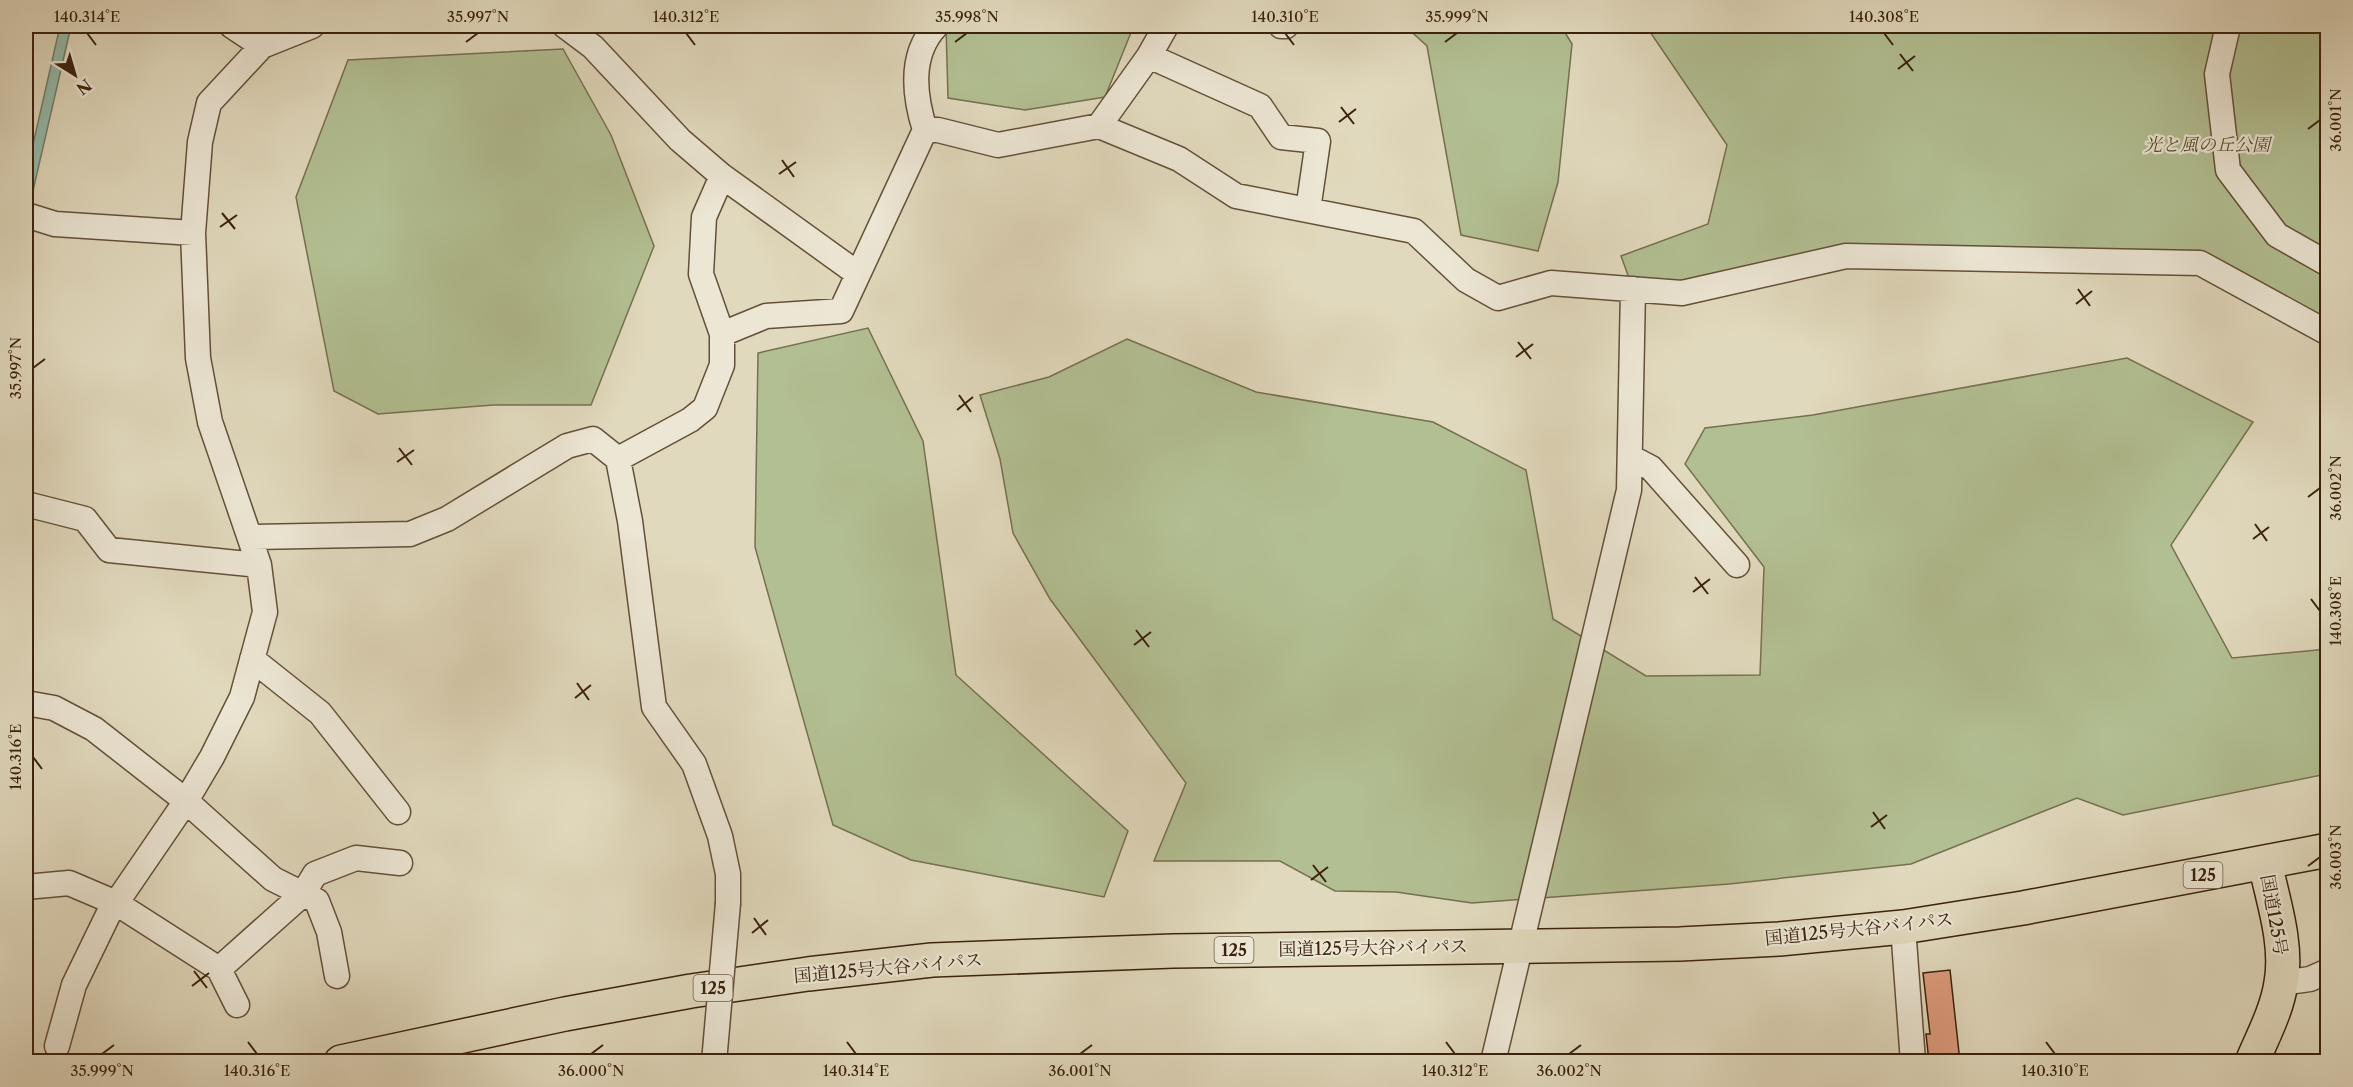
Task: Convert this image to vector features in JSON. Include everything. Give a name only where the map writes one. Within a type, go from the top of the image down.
[{"type":"highway","name":"国道125号","points":[[2252,1062],[2275,1008],[2281,983],[2280,934],[2265,863],[2328,850]]},
{"type":"highway","name":"国道125号大谷バイパス","points":[[341,1062],[565,1014],[691,991],[808,974],[932,960],[1184,951],[1680,944],[1779,939],[1903,927],[2023,908],[2265,863]]},
{"type":"street","points":[[232,26],[262,46]]},
{"type":"street","points":[[57,1046],[74,985],[108,915],[186,801],[212,757],[242,697],[264,612],[259,565],[210,422],[198,358],[193,233],[200,142],[209,103],[262,46],[312,26]]},
{"type":"street","points":[[565,26],[593,47],[680,140],[722,176],[858,273]]},
{"type":"street","points":[[722,334],[766,316],[841,311],[926,130],[918,107],[914,78],[926,36],[936,26]]},
{"type":"street","points":[[1099,126],[1149,56],[1166,26]]},
{"type":"street","points":[[2228,26],[2217,74],[2228,170],[2277,235],[2328,264]]},
{"type":"street","points":[[1149,56],[1260,106],[1281,137],[1318,141],[1308,210]]},
{"type":"street","points":[[926,130],[938,130],[999,146],[1099,126],[1179,159],[1236,196],[1414,231],[1466,280],[1498,298],[1551,283],[1682,293],[1846,256],[2200,263],[2328,333]]},
{"type":"street","points":[[618,459],[690,420],[705,408],[723,365],[722,334],[701,274],[704,217],[722,176]]},
{"type":"street","points":[[29,217],[55,224],[193,233]]},
{"type":"street","points":[[1493,1062],[1629,490],[1633,289]]},
{"type":"street","points":[[250,537],[410,534],[447,519],[567,446],[593,439],[618,459],[630,521],[654,707],[694,764],[720,836],[728,874],[728,903],[714,1062]]},
{"type":"street","points":[[1630,457],[1651,468],[1737,565]]},
{"type":"street","points":[[26,504],[85,519],[109,550],[259,565]]},
{"type":"street","points":[[252,659],[320,713],[398,812]]},
{"type":"street","points":[[26,704],[54,708],[94,729],[186,801],[273,879],[317,902],[329,932],[337,976]]},
{"type":"street","points":[[219,969],[303,894],[315,874],[356,858],[399,863]]},
{"type":"street","points":[[26,887],[69,883],[116,903],[219,969],[237,1005]]},
{"type":"street","points":[[1903,927],[1913,1062]]},
{"type":"street","points":[[2281,983],[2310,979],[2328,971]]},
{"type":"green space","points":[[946,26],[1142,26],[1132,30],[1105,97],[1025,110],[948,98]]},
{"type":"green space","points":[[1405,26],[1561,26],[1572,44],[1558,182],[1538,251],[1461,235],[1427,46]]},
{"type":"green space","name":"光と風の丘公園","points":[[1646,26],[2327,26],[2327,333],[2200,263],[1846,256],[1633,289],[1621,256],[1708,224],[1727,145]]},
{"type":"green space","points":[[563,49],[611,135],[654,246],[591,405],[493,405],[378,414],[334,391],[296,197],[348,60]]},
{"type":"green space","points":[[868,328],[923,441],[956,675],[1128,831],[1104,897],[911,860],[833,825],[755,547],[758,353]]},
{"type":"green space","points":[[1127,339],[1256,392],[1433,422],[1526,470],[1553,619],[1646,676],[1760,675],[1764,567],[1685,464],[1705,428],[1813,415],[2127,358],[2253,422],[2171,545],[2232,658],[2327,649],[2327,774],[2123,815],[2077,798],[1911,864],[1729,884],[1472,903],[1396,892],[1335,891],[1280,861],[1154,861],[1186,783],[1050,599],[1013,533],[1000,459],[980,395],[1049,377]]},
{"type":"shaded area","points":[[60,26],[71,26],[26,221],[26,175]]},
{"type":"building","points":[[1950,970],[1960,1062],[1929,1062],[1926,1034],[1930,1034],[1923,973]]}]
